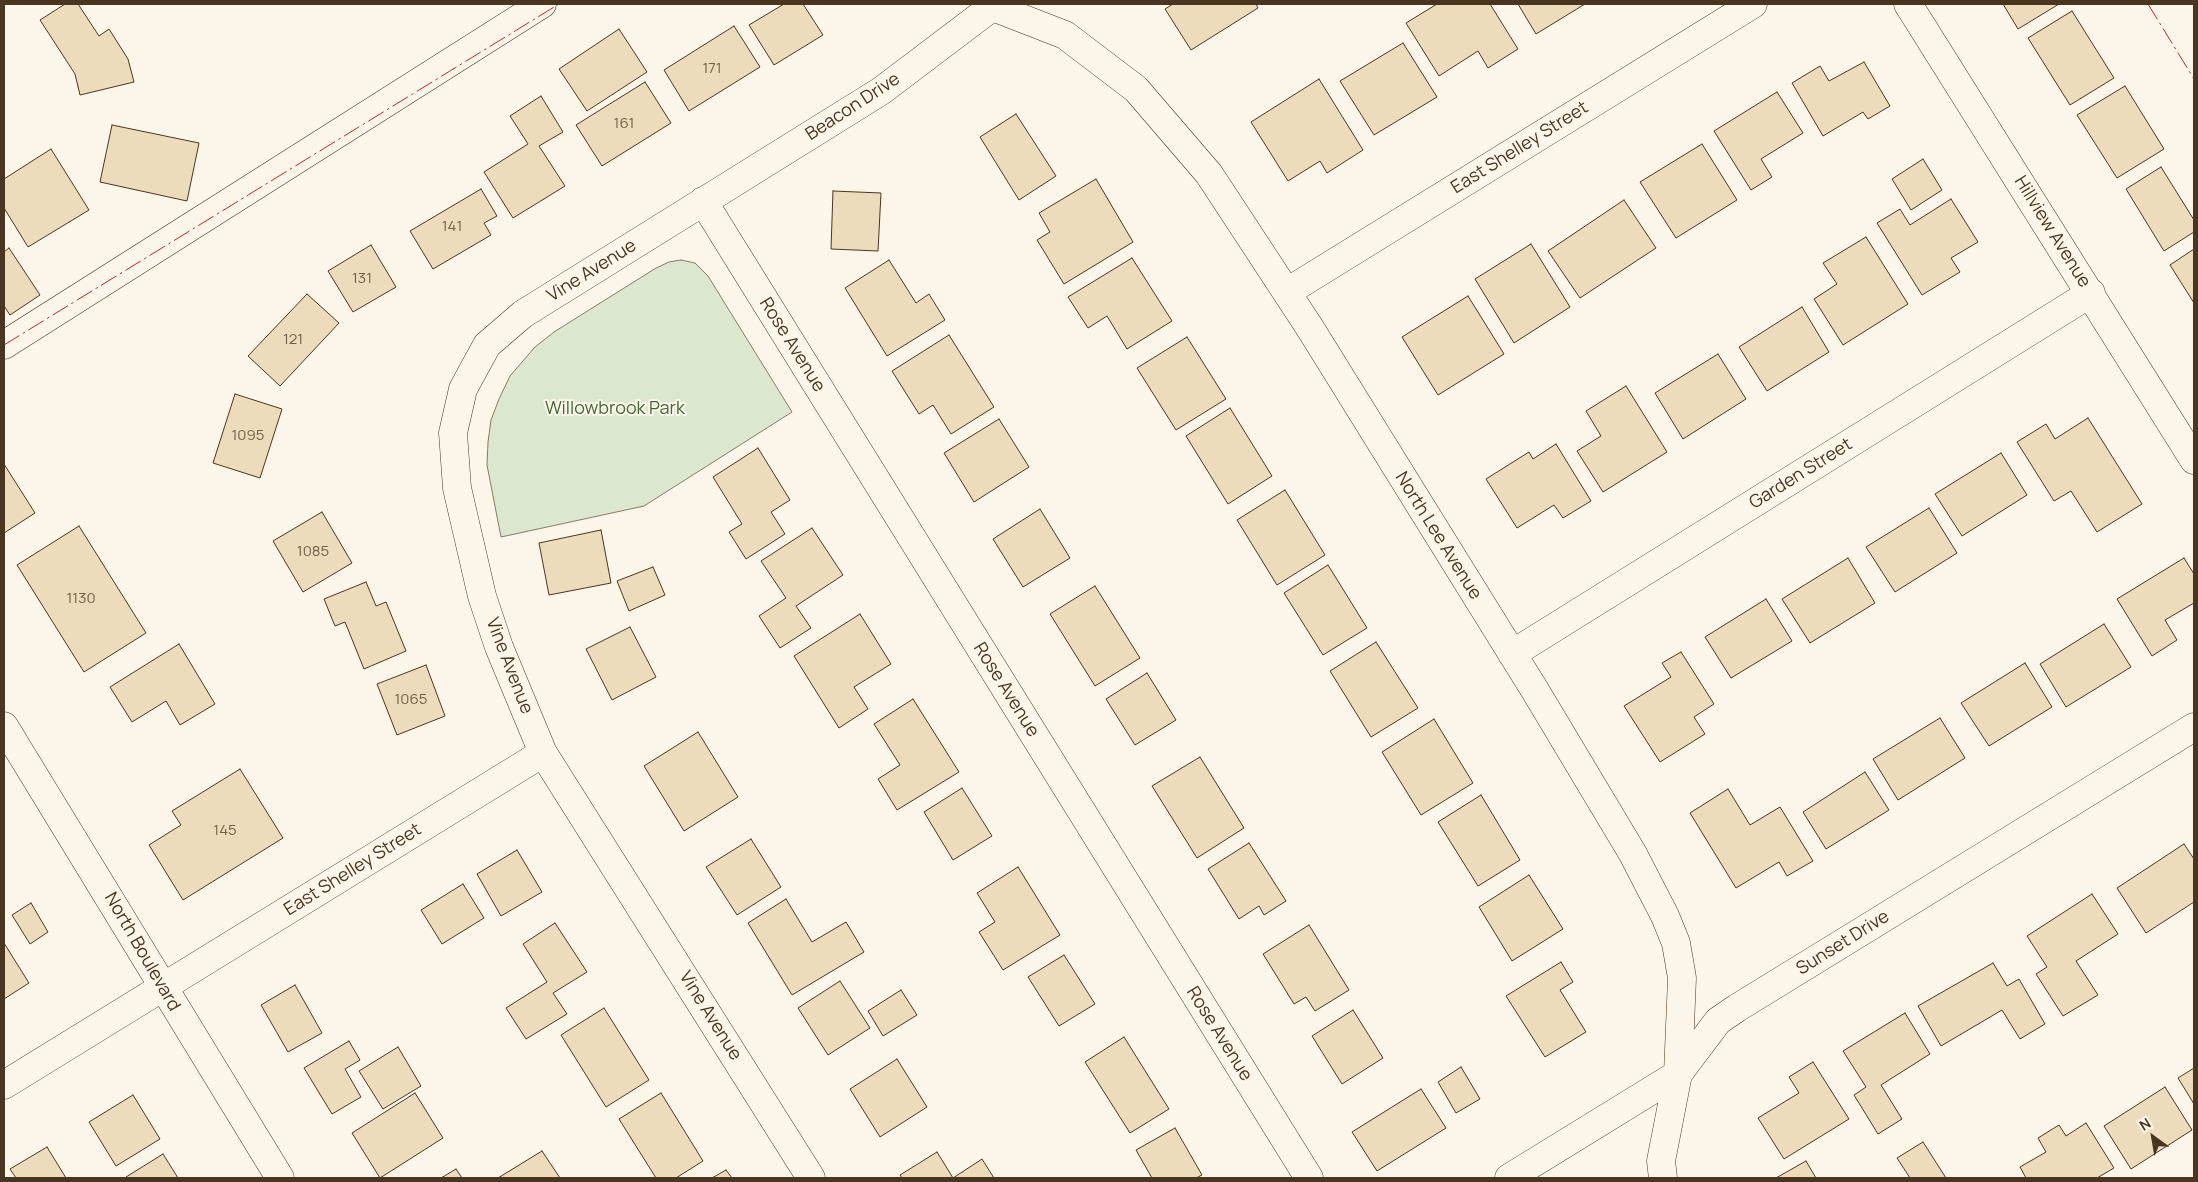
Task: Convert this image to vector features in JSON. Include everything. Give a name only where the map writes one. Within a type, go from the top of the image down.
[{"type":"street","points":[[4,345],[542,4]]},
{"type":"street","name":"East Shelley Street","points":[[1287,292],[1753,4]]},
{"type":"street","name":"Hillview Avenue","points":[[1908,4],[2194,460]]},
{"type":"street","name":"North Lee Avenue","points":[[990,5],[1066,35],[1136,90],[1209,174],[1287,292],[1512,654],[1633,854],[1665,916],[1676,943],[1682,978],[1678,1074],[1661,1161],[1663,1178]]},
{"type":"street","name":"Beacon Drive","points":[[703,201],[882,91],[990,5]]},
{"type":"street","name":"Vine Avenue","points":[[703,201],[522,314],[487,345],[463,389],[453,433],[457,488],[482,596],[499,646],[543,752],[811,1178]]},
{"type":"street","name":"Rose Avenue","points":[[703,201],[1309,1178]]},
{"type":"street","name":"Garden Street","points":[[1512,654],[2091,293]]},
{"type":"street","name":"North Boulevard","points":[[4,726],[280,1178]]},
{"type":"street","name":"Sunset Drive","points":[[1509,1178],[1678,1074],[1718,1021],[2194,726]]},
{"type":"street","name":"East Shelley Street","points":[[4,1085],[543,752]]},
{"type":"green space","name":"Willowbrook Park","points":[[681,260],[695,263],[708,276],[792,412],[644,506],[501,537],[487,465],[488,442],[491,420],[510,376],[535,347],[554,332],[656,268],[669,262]]},
{"type":"building","points":[[65,4],[78,4],[99,36],[109,29],[128,59],[134,82],[80,95],[75,74],[40,20]]},
{"type":"building","points":[[784,4],[803,4],[823,35],[774,65],[749,25]]},
{"type":"building","points":[[1173,4],[1256,4],[1258,8],[1191,50],[1165,9]]},
{"type":"building","points":[[1437,4],[1490,4],[1518,49],[1488,68],[1478,51],[1439,76],[1406,23]]},
{"type":"building","points":[[1518,4],[1585,4],[1536,34]]},
{"type":"building","points":[[2003,4],[2059,4],[2018,29]]},
{"type":"building","points":[[2072,11],[2114,78],[2070,105],[2028,38]]},
{"type":"building","points":[[734,26],[760,67],[689,111],[664,70]]},
{"type":"building","points":[[619,29],[647,72],[587,111],[559,69]]},
{"type":"building","points":[[1403,43],[1437,97],[1374,135],[1340,81]]},
{"type":"building","points":[[1864,62],[1890,106],[1868,119],[1863,112],[1823,136],[1792,83],[1820,66],[1829,81]]},
{"type":"building","points":[[1319,79],[1363,150],[1327,173],[1320,161],[1288,181],[1251,122]]},
{"type":"building","points":[[645,82],[671,123],[602,166],[576,125]]},
{"type":"building","points":[[2125,86],[2164,149],[2117,178],[2077,115]]},
{"type":"building","points":[[1777,92],[1803,133],[1761,159],[1772,177],[1751,190],[1714,131]]},
{"type":"building","points":[[541,96],[563,132],[539,146],[565,186],[513,218],[484,172],[528,144],[510,116]]},
{"type":"building","points":[[1016,114],[1056,176],[1019,200],[980,137]]},
{"type":"building","points":[[112,125],[199,143],[187,201],[100,182]]},
{"type":"building","points":[[1702,144],[1737,200],[1676,238],[1640,182]]},
{"type":"building","points":[[51,149],[89,210],[28,247],[4,208],[4,179]]},
{"type":"building","points":[[1923,159],[1942,190],[1911,210],[1892,179]]},
{"type":"building","points":[[2161,167],[2194,220],[2194,232],[2164,251],[2126,189]]},
{"type":"building","points":[[1096,179],[1133,242],[1064,284],[1037,240],[1050,232],[1039,213]]},
{"type":"building","points":[[481,189],[497,216],[484,223],[491,235],[433,269],[410,231]]},
{"type":"building","points":[[833,191],[881,193],[878,251],[831,249]]},
{"type":"building","points":[[1951,199],[1978,242],[1951,258],[1960,272],[1922,295],[1877,223],[1900,209],[1910,225]]},
{"type":"building","points":[[1624,200],[1656,248],[1580,298],[1548,251]]},
{"type":"building","points":[[1866,237],[1908,304],[1843,345],[1814,299],[1837,284],[1823,263]]},
{"type":"building","points":[[1531,244],[1570,307],[1514,343],[1475,279]]},
{"type":"building","points":[[371,245],[396,287],[353,312],[328,271]]},
{"type":"building","points":[[9,248],[40,295],[10,315],[4,306],[4,252]]},
{"type":"building","points":[[2194,249],[2194,303],[2170,265]]},
{"type":"building","points":[[1132,258],[1172,321],[1127,349],[1107,316],[1088,328],[1068,297]]},
{"type":"building","points":[[889,260],[916,303],[929,294],[945,320],[887,356],[845,288]]},
{"type":"building","points":[[307,294],[339,323],[280,386],[248,356]]},
{"type":"building","points":[[1468,296],[1504,354],[1438,395],[1402,337]]},
{"type":"building","points":[[1802,307],[1829,352],[1767,391],[1739,347]]},
{"type":"building","points":[[949,335],[994,407],[951,434],[933,405],[919,414],[892,371]]},
{"type":"building","points":[[1187,337],[1226,399],[1176,430],[1137,368]]},
{"type":"building","points":[[1718,354],[1746,399],[1683,439],[1655,393]]},
{"type":"building","points":[[1626,386],[1667,452],[1603,492],[1577,451],[1601,436],[1586,411]]},
{"type":"building","points":[[235,394],[282,409],[260,478],[213,463]]},
{"type":"building","points":[[1230,408],[1272,476],[1228,504],[1186,436]]},
{"type":"building","points":[[2088,418],[2142,504],[2097,532],[2071,491],[2054,501],[2017,442],[2046,424],[2055,439]]},
{"type":"building","points":[[999,419],[1029,467],[974,502],[944,453]]},
{"type":"building","points":[[1556,444],[1591,501],[1563,518],[1554,505],[1517,528],[1486,479],[1529,452],[1533,459]]},
{"type":"building","points":[[758,448],[790,500],[771,512],[785,534],[746,559],[729,532],[742,524],[713,477]]},
{"type":"building","points":[[2001,453],[2027,495],[1962,536],[1935,494]]},
{"type":"building","points":[[4,464],[35,513],[4,533]]},
{"type":"building","points":[[1285,490],[1325,555],[1277,585],[1237,520]]},
{"type":"building","points":[[1929,508],[1957,553],[1895,592],[1866,547]]},
{"type":"building","points":[[1040,509],[1070,558],[1023,587],[993,539]]},
{"type":"building","points":[[322,512],[352,563],[303,592],[273,541]]},
{"type":"building","points":[[79,526],[146,633],[84,672],[17,565]]},
{"type":"building","points":[[812,528],[843,575],[796,606],[811,628],[780,648],[759,616],[786,598],[761,561]]},
{"type":"building","points":[[601,530],[611,583],[549,595],[539,543]]},
{"type":"building","points":[[1848,558],[1875,603],[1810,643],[1782,599]]},
{"type":"building","points":[[2184,558],[2194,574],[2194,603],[2165,620],[2177,640],[2152,656],[2117,599]]},
{"type":"building","points":[[1328,565],[1367,628],[1323,655],[1284,593]]},
{"type":"building","points":[[653,567],[665,595],[629,611],[617,581]]},
{"type":"building","points":[[366,582],[376,606],[386,602],[406,651],[364,669],[345,622],[335,626],[324,599]]},
{"type":"building","points":[[1095,586],[1140,658],[1095,686],[1050,614]]},
{"type":"building","points":[[1766,599],[1792,641],[1731,678],[1705,637]]},
{"type":"building","points":[[860,614],[891,664],[854,687],[868,709],[839,728],[794,656]]},
{"type":"building","points":[[2104,624],[2131,667],[2066,707],[2040,664]]},
{"type":"building","points":[[630,627],[656,677],[612,700],[586,649]]},
{"type":"building","points":[[1376,642],[1418,708],[1371,737],[1330,671]]},
{"type":"building","points":[[179,644],[215,704],[180,725],[166,701],[132,722],[110,687]]},
{"type":"building","points":[[1681,652],[1714,704],[1694,717],[1705,734],[1660,762],[1624,706],[1671,677],[1662,663]]},
{"type":"building","points":[[2025,663],[2052,707],[1989,746],[1961,703]]},
{"type":"building","points":[[426,665],[445,716],[397,735],[377,684]]},
{"type":"building","points":[[1147,673],[1176,720],[1135,745],[1106,699]]},
{"type":"building","points":[[913,699],[959,772],[897,810],[878,779],[900,765],[874,724]]},
{"type":"building","points":[[1940,718],[1965,758],[1898,800],[1873,759]]},
{"type":"building","points":[[1434,719],[1473,783],[1421,815],[1382,752]]},
{"type":"building","points":[[698,732],[738,797],[684,831],[644,766]]},
{"type":"building","points":[[1200,757],[1244,828],[1197,858],[1152,786]]},
{"type":"building","points":[[240,769],[283,838],[183,900],[149,845],[181,825],[172,811]]},
{"type":"building","points":[[1865,772],[1889,810],[1826,849],[1803,812]]},
{"type":"building","points":[[962,788],[992,836],[953,860],[924,812]]},
{"type":"building","points":[[1728,789],[1750,825],[1780,807],[1813,861],[1787,876],[1779,862],[1736,888],[1690,813]]},
{"type":"building","points":[[1481,795],[1520,860],[1478,886],[1438,822]]},
{"type":"building","points":[[751,839],[781,887],[737,915],[706,867]]},
{"type":"building","points":[[1249,843],[1286,901],[1264,915],[1259,906],[1239,919],[1208,869]]},
{"type":"building","points":[[2184,844],[2194,859],[2194,902],[2146,933],[2117,888]]},
{"type":"building","points":[[517,850],[542,892],[501,916],[477,874]]},
{"type":"building","points":[[1018,867],[1060,935],[1003,970],[979,932],[995,922],[977,893]]},
{"type":"building","points":[[1529,875],[1563,929],[1512,961],[1479,907]]},
{"type":"building","points":[[463,884],[484,918],[442,944],[421,910]]},
{"type":"building","points":[[2092,894],[2118,934],[2076,961],[2098,995],[2063,1016],[2036,974],[2047,967],[2027,936]]},
{"type":"building","points":[[786,899],[812,942],[846,922],[864,952],[792,995],[748,923]]},
{"type":"building","points":[[31,903],[48,932],[30,944],[12,915]]},
{"type":"building","points":[[555,923],[587,972],[553,993],[567,1014],[526,1039],[506,1008],[547,982],[523,944]]},
{"type":"building","points":[[1309,925],[1349,990],[1315,1011],[1306,997],[1294,1004],[1263,954]]},
{"type":"building","points":[[4,943],[29,983],[4,999]]},
{"type":"building","points":[[1064,955],[1095,1004],[1059,1026],[1028,977]]},
{"type":"building","points":[[1561,962],[1573,982],[1560,990],[1586,1032],[1545,1057],[1506,996]]},
{"type":"building","points":[[1993,963],[2007,986],[2019,979],[2045,1024],[2020,1039],[2002,1010],[1941,1046],[1918,1006]]},
{"type":"building","points":[[840,981],[870,1028],[828,1055],[798,1008]]},
{"type":"building","points":[[295,985],[322,1033],[288,1052],[261,1005]]},
{"type":"building","points":[[901,990],[917,1015],[883,1036],[868,1011]]},
{"type":"building","points":[[604,1008],[649,1080],[606,1107],[561,1035]]},
{"type":"building","points":[[1353,1010],[1383,1058],[1342,1084],[1312,1036]]},
{"type":"building","points":[[1905,1013],[1930,1054],[1881,1085],[1902,1119],[1878,1134],[1854,1095],[1866,1087],[1843,1051]]},
{"type":"building","points":[[1124,1037],[1169,1109],[1130,1133],[1085,1062]]},
{"type":"building","points":[[349,1041],[360,1060],[345,1069],[361,1097],[332,1114],[304,1068]]},
{"type":"building","points":[[398,1047],[421,1086],[383,1109],[359,1071]]},
{"type":"building","points":[[897,1059],[927,1107],[880,1137],[850,1089]]},
{"type":"building","points":[[1813,1062],[1849,1119],[1784,1159],[1758,1118],[1799,1093],[1789,1077]]},
{"type":"building","points":[[1461,1067],[1480,1099],[1456,1113],[1438,1082]]},
{"type":"building","points":[[2194,1068],[2194,1104],[2178,1078]]},
{"type":"building","points":[[2165,1087],[2192,1130],[2131,1169],[2104,1126]]},
{"type":"building","points":[[1421,1089],[1446,1128],[1377,1171],[1352,1132]]},
{"type":"building","points":[[415,1093],[443,1138],[380,1178],[352,1133]]},
{"type":"building","points":[[661,1093],[703,1161],[676,1178],[656,1178],[619,1119]]},
{"type":"building","points":[[133,1095],[160,1139],[116,1166],[89,1122]]},
{"type":"building","points":[[2086,1123],[2114,1168],[2097,1178],[2026,1178],[2020,1167],[2046,1152],[2038,1138],[2059,1125],[2066,1136]]},
{"type":"building","points":[[1175,1128],[1202,1175],[1196,1178],[1152,1178],[1136,1150]]},
{"type":"building","points":[[1923,1142],[1946,1178],[1910,1178],[1897,1158]]},
{"type":"building","points":[[47,1147],[66,1178],[16,1178],[10,1169]]},
{"type":"building","points":[[542,1151],[560,1178],[498,1178]]},
{"type":"building","points":[[937,1152],[953,1178],[902,1178],[900,1175]]},
{"type":"building","points":[[163,1154],[178,1178],[126,1178],[126,1177]]},
{"type":"building","points":[[982,1159],[994,1178],[953,1178]]},
{"type":"building","points":[[1806,1161],[1816,1178],[1776,1178]]},
{"type":"building","points":[[456,1169],[462,1178],[441,1178]]},
{"type":"building","points":[[726,1170],[732,1178],[712,1178]]},
{"type":"power","points":[[4,345],[559,4]]},
{"type":"power","points":[[2148,4],[2194,79]]}]
